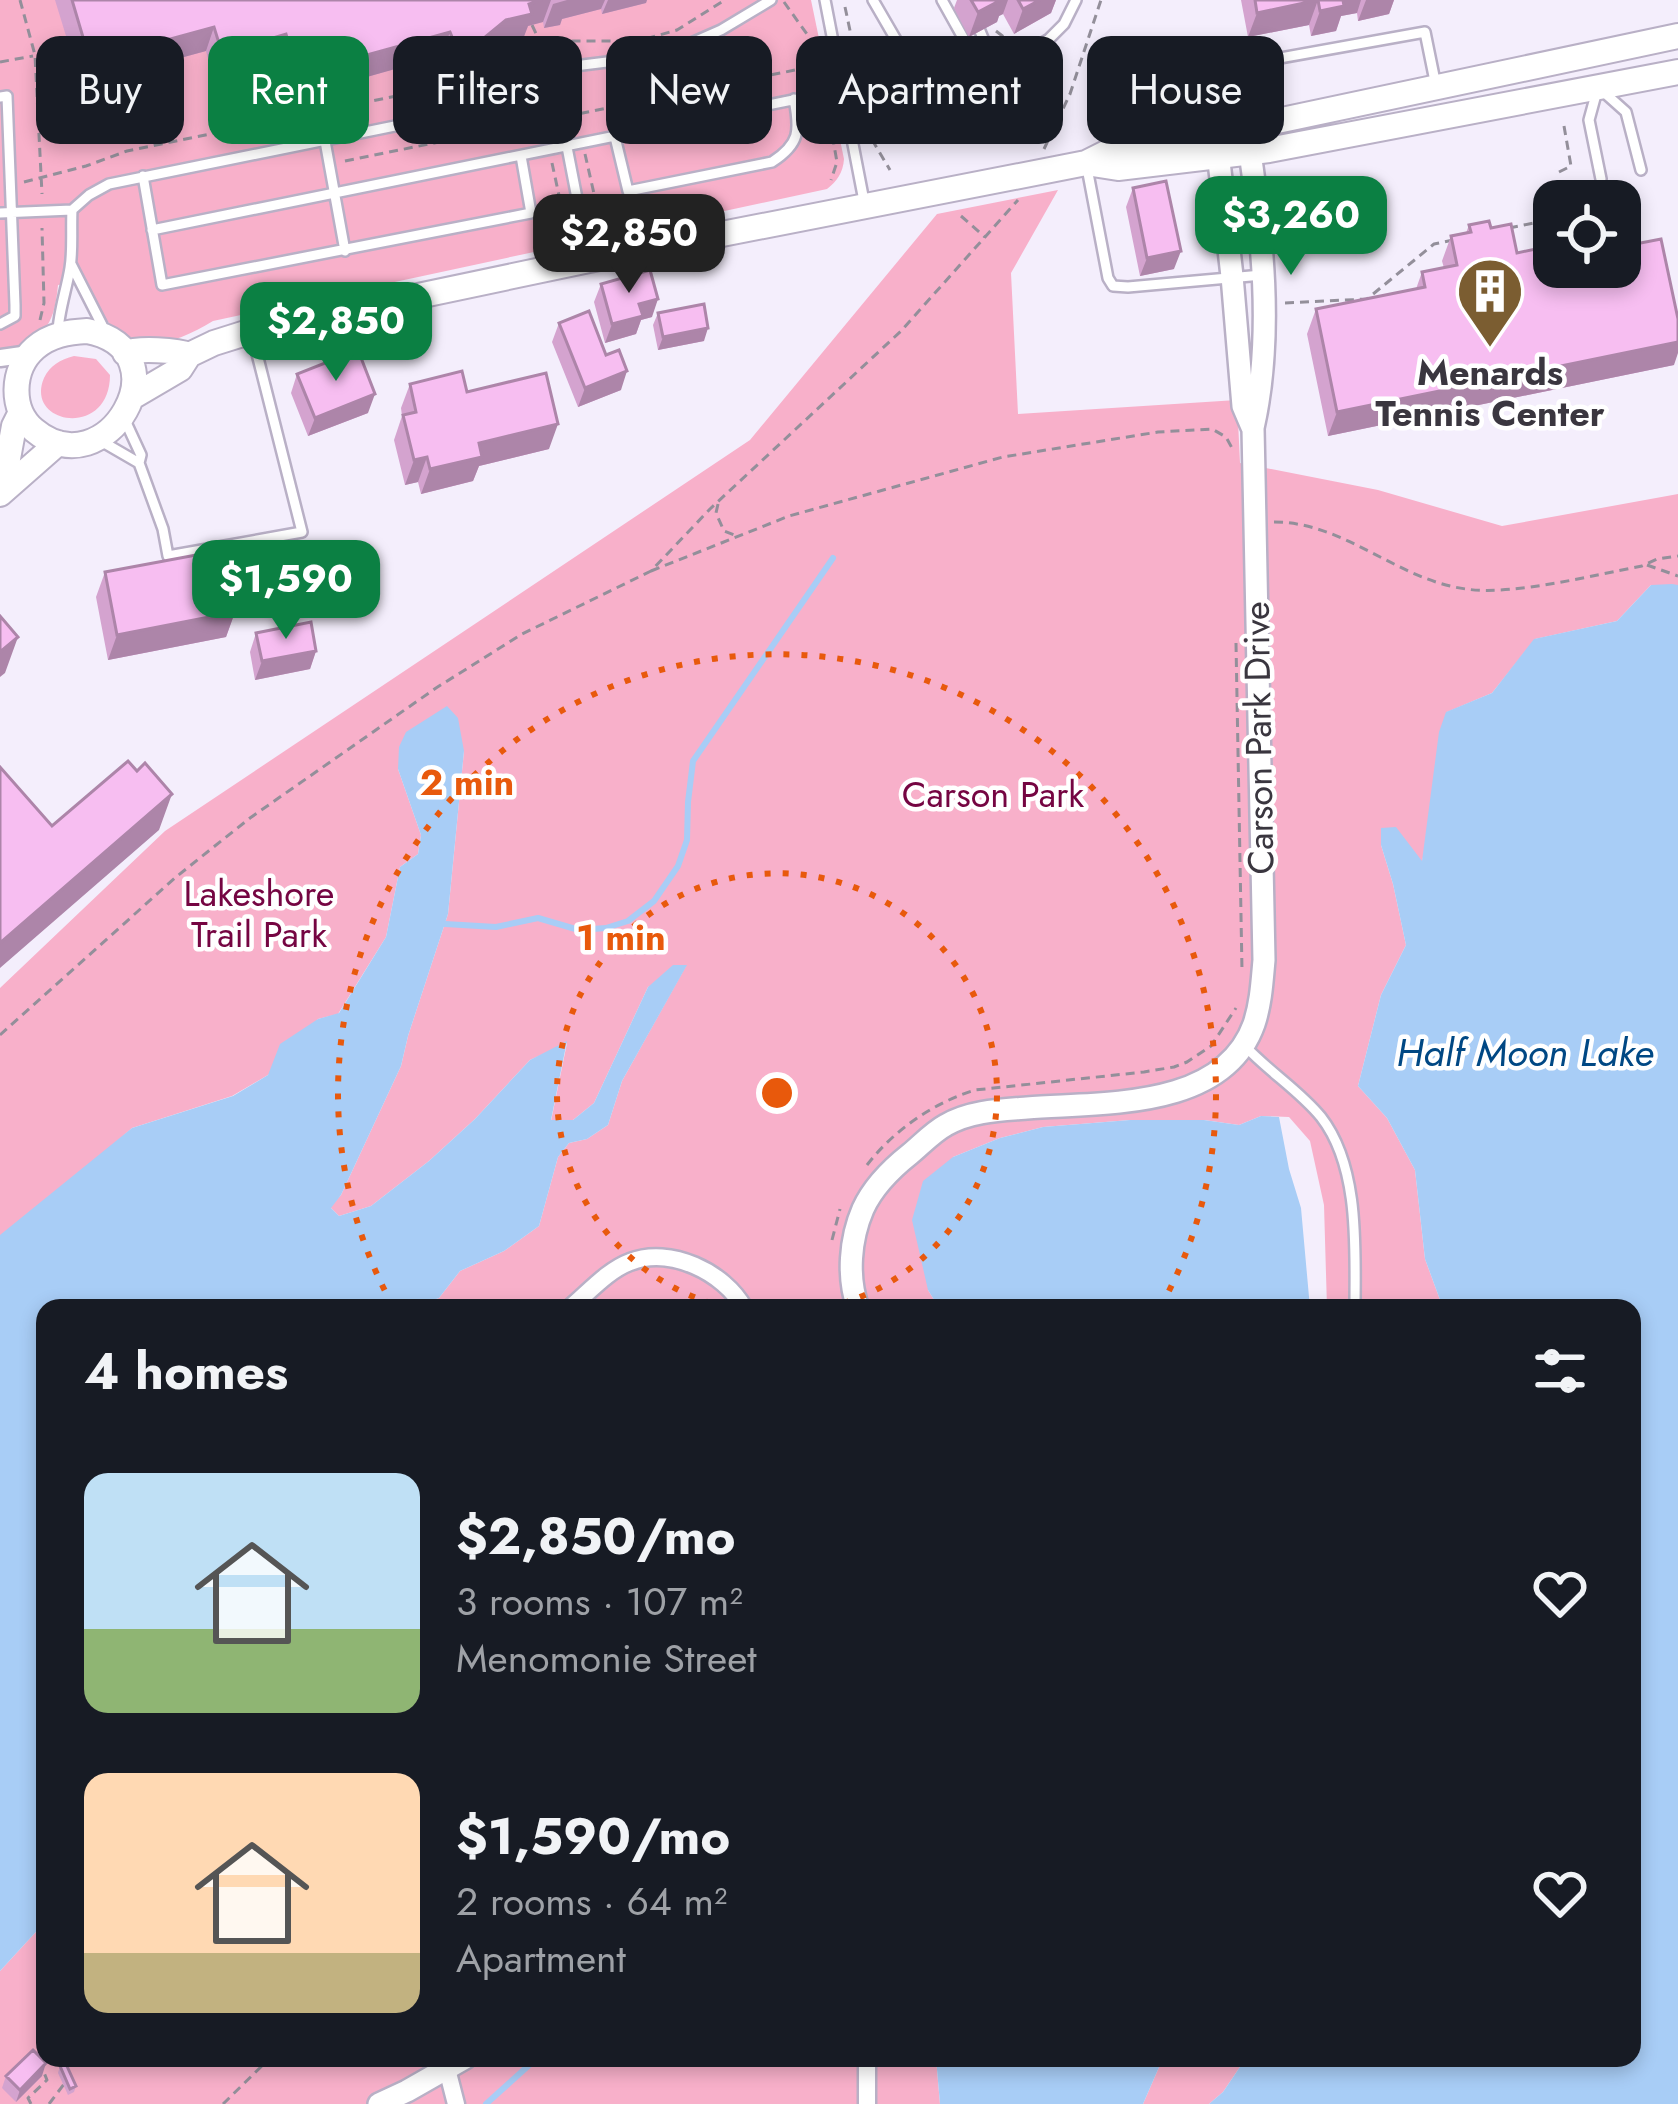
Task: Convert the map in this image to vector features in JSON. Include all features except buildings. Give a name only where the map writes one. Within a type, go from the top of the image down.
[{"type":"main road","points":[[1284,130],[1436,86],[1678,36]]},
{"type":"main road","points":[[1284,137],[1393,128],[1678,73]]},
{"type":"main road","points":[[12,402],[42,436],[77,444],[111,429],[129,406],[180,369],[189,355],[252,331],[1086,163],[1114,149],[1200,144]]},
{"type":"main road","points":[[1,492],[14,425],[16,383],[48,328],[101,334],[125,353],[133,372],[129,406]]},
{"type":"main road","points":[[125,353],[174,348],[189,355]]},
{"type":"main road","points":[[1,492],[58,442]]},
{"type":"street","name":"Carson Park Drive","points":[[1217,144],[1243,406],[1253,428]]},
{"type":"street","name":"Carson Park Drive","points":[[1244,1045],[1262,994],[1264,960],[1253,428],[1263,340],[1262,275],[1248,144]]},
{"type":"street","points":[[0,358],[29,354]]},
{"type":"street","points":[[857,1299],[850,1252],[869,1196],[895,1166],[946,1125],[985,1112],[1147,1098],[1191,1088],[1210,1078],[1244,1045]]},
{"type":"street","points":[[581,1299],[628,1262],[656,1256],[688,1263],[716,1277],[739,1299]]},
{"type":"street","points":[[379,2104],[410,2098],[452,2067]]},
{"type":"street","points":[[456,2067],[456,2104]]},
{"type":"street","points":[[868,2067],[868,2104]]},
{"type":"lane","points":[[582,64],[664,56],[771,0]]},
{"type":"lane","points":[[827,0],[833,36]]},
{"type":"lane","points":[[873,0],[894,36]]},
{"type":"lane","points":[[942,0],[962,36]]},
{"type":"lane","points":[[1052,36],[1076,0]]},
{"type":"lane","points":[[980,31],[982,36]]},
{"type":"lane","points":[[1284,57],[1425,32],[1436,86]]},
{"type":"lane","points":[[1590,53],[1598,87],[1588,120],[1601,179]]},
{"type":"lane","points":[[1598,87],[1626,112],[1640,170]]},
{"type":"lane","points":[[0,97],[7,96],[6,212],[14,316],[0,324]]},
{"type":"lane","points":[[617,144],[628,191],[772,162],[786,153],[797,132],[794,99],[772,104]]},
{"type":"lane","points":[[152,230],[606,139]]},
{"type":"lane","points":[[6,212],[72,210],[109,184],[309,144]]},
{"type":"lane","points":[[326,144],[345,251]]},
{"type":"lane","points":[[853,144],[865,204]]},
{"type":"lane","points":[[567,147],[589,260]]},
{"type":"lane","points":[[143,176],[163,286],[531,212],[521,156]]},
{"type":"lane","points":[[1086,163],[1113,286],[1262,275]]},
{"type":"lane","points":[[48,328],[56,327],[62,311],[71,264],[72,210]]},
{"type":"lane","points":[[71,264],[102,325],[101,334]]},
{"type":"lane","points":[[129,406],[139,463],[168,556],[302,532],[252,331]]},
{"type":"lane","points":[[96,439],[139,463]]},
{"type":"lane","points":[[1244,1045],[1322,1118],[1338,1149],[1354,1217],[1355,1299]]},
{"type":"path","points":[[20,0],[35,56],[42,199]]},
{"type":"path","points":[[582,41],[650,38],[677,30],[724,0]]},
{"type":"path","points":[[1046,145],[1070,94],[1101,0]]},
{"type":"path","points":[[784,2],[808,36]]},
{"type":"path","points":[[845,8],[874,143],[890,170]]},
{"type":"path","points":[[532,25],[537,36]]},
{"type":"path","points":[[992,25],[1003,36]]},
{"type":"path","points":[[0,62],[35,56]]},
{"type":"path","points":[[582,113],[796,70]]},
{"type":"path","points":[[22,182],[128,151],[393,97]]},
{"type":"path","points":[[1559,172],[1571,166],[1564,126]]},
{"type":"path","points":[[340,162],[428,144]]},
{"type":"path","points":[[831,180],[836,168],[835,144]]},
{"type":"path","points":[[585,152],[602,229]]},
{"type":"path","points":[[551,159],[568,237]]},
{"type":"path","points":[[651,571],[901,331],[1020,198]]},
{"type":"path","points":[[961,217],[987,238]]},
{"type":"path","points":[[42,219],[48,328]]},
{"type":"path","points":[[1494,232],[1533,224]]},
{"type":"path","points":[[1283,303],[1367,299],[1434,244],[1454,240]]},
{"type":"path","points":[[0,1035],[176,877],[250,818],[522,634],[651,571],[790,516],[1003,457],[1158,432],[1212,429],[1226,437],[1233,456]]},
{"type":"path","points":[[718,502],[718,522],[724,531],[738,536]]},
{"type":"path","points":[[1266,522],[1296,522],[1328,530],[1431,580],[1467,590],[1504,589],[1678,556]]},
{"type":"path","points":[[1645,564],[1678,576]]},
{"type":"path","points":[[1236,640],[1242,986]]},
{"type":"path","points":[[858,1177],[881,1147],[952,1096],[1174,1067],[1211,1046],[1238,1004]]},
{"type":"path","points":[[832,1252],[837,1214],[846,1198]]},
{"type":"path","points":[[32,2104],[28,2098],[47,2080],[42,2067]]},
{"type":"path","points":[[223,2104],[261,2067]]},
{"type":"path","points":[[49,2104],[64,2084],[59,2073]]},
{"type":"path","points":[[49,2104],[59,2096]]},
{"type":"green space","points":[[0,0],[811,0],[818,36],[796,36],[796,144],[841,144],[843,164],[827,189],[213,321],[155,344],[128,339],[115,330],[87,281],[58,285],[53,313],[43,330],[0,352]]},
{"type":"green space","name":"Carson Park","points":[[1058,190],[1011,273],[1018,414],[1237,400],[1240,463],[1378,490],[1502,526],[1678,494],[1678,585],[1651,585],[1617,621],[1535,639],[1492,693],[1447,712],[1422,863],[1381,845],[1406,945],[1381,995],[1358,1086],[1387,1118],[1415,1170],[1425,1259],[1440,1299],[1327,1299],[1324,1205],[1310,1141],[1289,1117],[1261,1116],[1239,1125],[1130,1120],[1043,1127],[953,1157],[928,1290],[934,1299],[436,1299],[460,1271],[504,1251],[539,1226],[558,1157],[569,1143],[587,1139],[608,1125],[622,1081],[686,966],[648,987],[594,1103],[573,1120],[551,1121],[567,1043],[530,1060],[475,1119],[371,1206],[339,1216],[330,1207],[341,1195],[401,1066],[448,914],[464,751],[398,769],[421,835],[418,854],[400,867],[386,937],[338,1014],[318,1019],[268,1075],[232,1096],[132,1128],[0,1244],[0,988],[165,831],[750,440],[937,214]]},
{"type":"green space","points":[[74,356],[96,359],[110,375],[97,409],[70,418],[56,415],[41,394],[49,370]]},
{"type":"green space","points":[[36,1932],[36,2067],[937,2067],[940,2104],[0,2104],[0,1971]]},
{"type":"green space","points":[[1159,2067],[1240,2067],[1209,2104],[1143,2104]]},
{"type":"water","name":"Half Moon Lake","points":[[1651,585],[1678,585],[1678,2104],[1209,2104],[1240,2067],[1641,2067],[1641,1299],[1440,1299],[1425,1259],[1415,1170],[1387,1118],[1358,1086],[1381,995],[1406,945],[1381,828],[1396,827],[1422,861],[1439,732],[1446,712],[1492,693],[1534,639],[1617,621]]},
{"type":"water","points":[[447,706],[458,718],[464,751],[448,914],[401,1066],[331,1208],[339,1216],[371,1206],[475,1119],[530,1060],[567,1041],[551,1120],[573,1120],[594,1103],[648,987],[673,965],[687,965],[622,1081],[608,1125],[587,1139],[569,1143],[558,1157],[539,1226],[504,1251],[460,1271],[439,1298],[36,1299],[36,1932],[0,1971],[0,1235],[132,1128],[233,1096],[268,1075],[280,1044],[318,1019],[339,1013],[386,937],[400,867],[418,854],[421,835],[398,769],[399,747],[406,732]]},
{"type":"water","points":[[1261,1116],[1279,1117],[1301,1208],[1309,1299],[934,1299],[928,1290],[912,1220],[923,1181],[953,1157],[1043,1127],[1130,1120],[1239,1125]]},
{"type":"water","points":[[937,2067],[1159,2067],[1143,2104],[940,2104]]},
{"type":"waterway","points":[[445,924],[496,927],[538,918],[579,930],[606,928],[628,921],[654,901],[678,866],[687,840],[693,761],[833,558]]},
{"type":"waterway","points":[[486,2104],[527,2067]]},
{"type":"place","name":"Menards Tennis Center","points":[[1490,350]]},
{"type":"park label","name":"Lakeshore Trail Park","points":[[259,914]]}]
